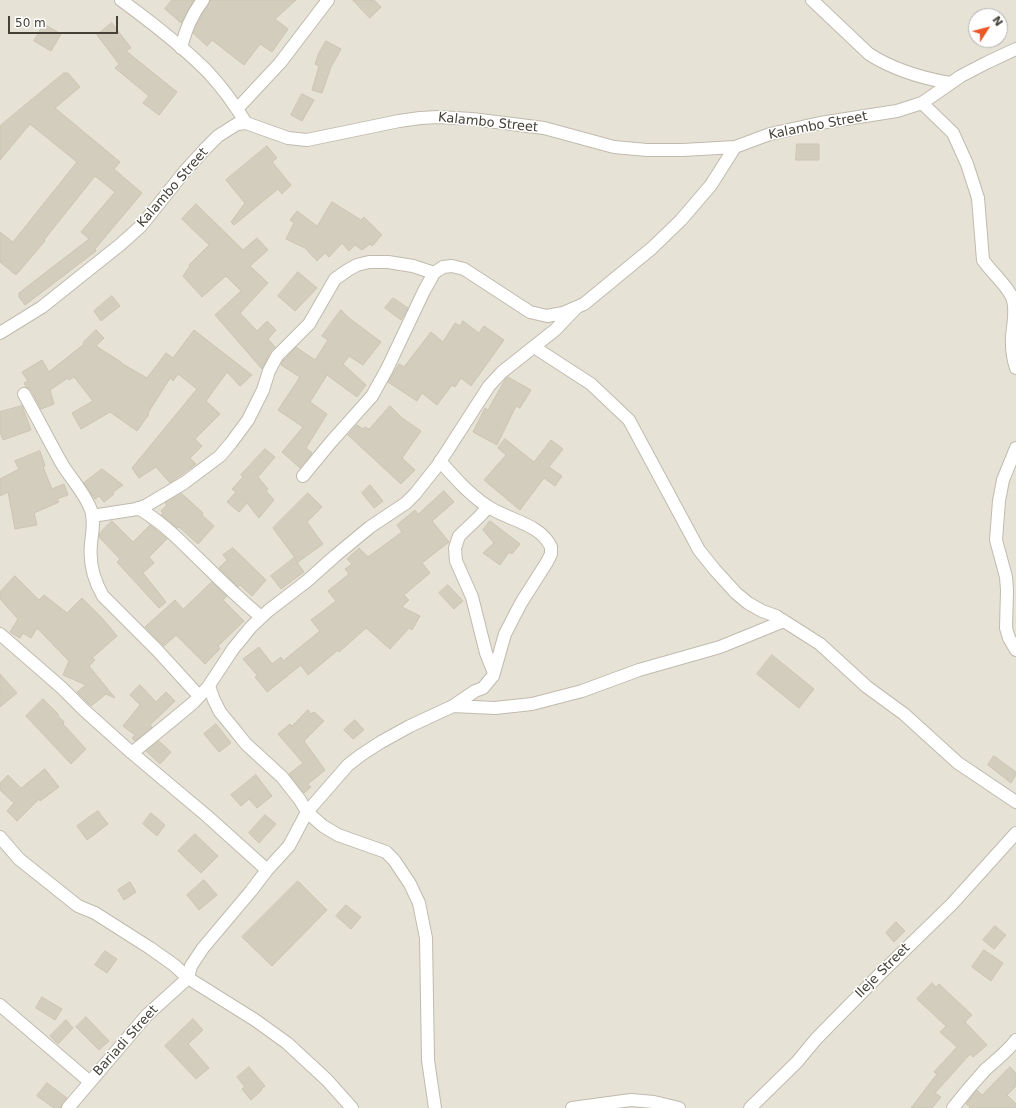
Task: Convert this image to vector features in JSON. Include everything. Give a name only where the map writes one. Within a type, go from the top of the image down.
[{"type":"street","points":[[121,0],[153,24],[207,71],[237,109],[246,123]]},
{"type":"street","points":[[181,48],[186,28],[195,10],[203,0]]},
{"type":"street","points":[[237,109],[280,63],[328,0]]},
{"type":"street","points":[[812,0],[869,54],[880,61],[908,74],[950,83]]},
{"type":"street","name":"Kalambo Street","points":[[0,333],[42,306],[122,244],[141,226],[185,171],[218,136],[237,124],[246,123],[288,138],[307,140],[399,121],[438,117],[472,119],[544,128],[614,147],[647,150],[683,150],[735,147],[770,134],[820,123],[897,111],[922,103],[950,83],[986,62],[1016,50]]},
{"type":"street","points":[[922,103],[953,133],[973,179],[978,198],[983,260],[989,269],[1005,286],[1012,299],[1015,315],[1013,328],[1013,353],[1016,368]]},
{"type":"street","points":[[304,476],[331,442],[372,396],[434,273],[443,267],[452,266],[464,269],[530,312],[547,316],[563,313],[584,304],[652,248],[681,220],[711,185],[735,147]]},
{"type":"street","points":[[92,516],[147,505],[184,483],[220,456],[232,443],[248,420],[263,390],[269,371],[277,356],[309,324],[336,279],[348,270],[357,265],[369,262],[388,262],[413,266],[434,273]]},
{"type":"street","points":[[132,753],[170,722],[209,686],[233,649],[261,617],[307,581],[370,527],[406,503],[426,481],[489,386],[502,372],[555,330],[577,307]]},
{"type":"street","points":[[534,347],[591,384],[629,420],[699,550],[736,593],[748,603],[784,621],[820,644],[867,687],[904,714],[958,763],[1016,802]]},
{"type":"street","points":[[24,394],[63,465],[92,511],[93,531],[91,544],[93,579],[98,588],[103,596],[157,650],[199,696]]},
{"type":"street","points":[[1016,448],[1003,480],[999,501],[996,540],[1006,576],[1006,628],[1009,638],[1016,650]]},
{"type":"street","points":[[188,978],[191,966],[203,948],[266,870],[289,846],[307,812],[348,765],[361,755],[410,726],[453,706],[475,691],[483,688],[493,676],[506,634],[521,603],[547,562],[551,547],[540,534],[488,507],[460,483],[440,461]]},
{"type":"street","points":[[488,507],[479,518],[459,536],[456,548],[456,561],[472,597],[486,653],[494,673]]},
{"type":"street","points":[[138,508],[151,515],[178,538],[234,594],[261,617]]},
{"type":"street","points":[[453,706],[502,707],[532,704],[582,692],[639,670],[720,647],[784,621]]},
{"type":"street","points":[[0,634],[62,688],[132,753],[208,816],[266,870]]},
{"type":"street","points":[[209,686],[220,712],[229,724],[246,744],[282,777],[300,800],[307,812],[323,826],[338,834],[388,854],[394,860],[410,884],[419,903],[426,938],[428,1060],[435,1108]]},
{"type":"street","name":"Ileje Street","points":[[748,1108],[797,1062],[816,1040],[881,973],[952,904],[1016,833]]},
{"type":"street","points":[[0,837],[19,860],[78,906],[95,913],[150,948],[174,965],[188,978],[255,1020],[286,1043],[327,1080],[348,1107]]},
{"type":"street","name":"Bariadi Street","points":[[68,1108],[147,1016],[188,978]]},
{"type":"street","points":[[0,1005],[90,1082]]},
{"type":"street","points":[[953,1108],[974,1083],[1008,1050],[1016,1040]]},
{"type":"street","points":[[572,1108],[631,1100],[654,1102],[679,1108]]},
{"type":"shaded area","points":[[0,0],[1016,0],[1016,1108],[0,1108]]},
{"type":"building","points":[[172,0],[194,0],[181,23],[165,9]]},
{"type":"building","points":[[210,0],[296,0],[275,19],[288,29],[272,52],[260,44],[244,65],[212,40],[207,46],[193,33]]},
{"type":"building","points":[[353,0],[374,0],[381,7],[370,18]]},
{"type":"building","points":[[112,23],[131,48],[126,51],[177,92],[159,115],[143,103],[149,96],[115,68],[119,64],[97,35]]},
{"type":"building","points":[[44,24],[61,34],[51,51],[34,41]]},
{"type":"building","points":[[326,41],[341,49],[331,67],[322,93],[312,90],[319,66],[315,64]]},
{"type":"building","points":[[64,73],[68,73],[80,87],[55,108],[120,162],[114,169],[142,193],[95,249],[96,251],[25,305],[19,297],[19,293],[89,239],[81,232],[115,192],[95,176],[44,240],[45,241],[16,275],[0,262],[0,232],[13,242],[77,162],[30,124],[0,160],[0,126]]},
{"type":"building","points":[[302,94],[314,100],[302,121],[291,115]]},
{"type":"building","points":[[797,144],[819,144],[819,160],[796,160]]},
{"type":"building","points":[[267,146],[277,158],[272,162],[291,185],[282,194],[278,189],[234,225],[231,222],[245,203],[226,180]]},
{"type":"building","points":[[332,202],[361,220],[364,217],[382,235],[372,246],[370,244],[362,250],[355,245],[349,251],[342,243],[329,257],[325,253],[317,261],[305,248],[286,239],[294,223],[290,220],[297,211],[317,226]]},
{"type":"building","points":[[196,204],[243,250],[257,238],[268,250],[250,266],[268,283],[240,313],[257,331],[267,321],[276,330],[268,339],[275,347],[270,352],[262,369],[215,315],[241,291],[226,276],[202,297],[183,276],[190,266],[189,265],[209,245],[182,219]]},
{"type":"building","points":[[298,272],[317,288],[295,311],[278,296]]},
{"type":"building","points":[[112,296],[120,306],[101,321],[94,311]]},
{"type":"building","points":[[393,298],[408,308],[401,320],[385,308]]},
{"type":"building","points":[[341,310],[349,318],[381,342],[363,365],[349,356],[343,364],[366,385],[357,397],[327,375],[310,402],[327,414],[306,448],[312,453],[300,468],[282,452],[303,427],[278,410],[300,377],[281,365],[296,347],[315,360],[328,340],[322,336]]},
{"type":"building","points":[[463,321],[479,333],[484,326],[504,340],[471,386],[461,378],[455,387],[452,385],[437,405],[422,393],[417,401],[388,382],[399,364],[404,367],[431,332],[443,342],[455,323],[460,326]]},
{"type":"building","points":[[96,330],[104,338],[96,346],[147,378],[166,353],[173,358],[194,330],[252,375],[240,386],[227,372],[206,401],[220,414],[195,439],[202,446],[190,458],[196,464],[170,483],[156,467],[139,478],[132,468],[197,389],[178,374],[173,381],[170,378],[148,413],[149,414],[137,431],[110,412],[81,429],[72,413],[93,401],[74,377],[69,380],[68,378],[50,390],[54,404],[41,409],[31,390],[26,387],[24,383],[28,381],[22,372],[42,360],[49,372],[84,344],[83,343]]},
{"type":"building","points":[[508,377],[531,390],[520,408],[516,406],[497,445],[473,432],[485,408],[488,410]]},
{"type":"building","points":[[22,406],[31,430],[3,440],[0,432],[0,412]]},
{"type":"building","points":[[390,406],[402,418],[421,431],[402,458],[415,470],[401,484],[348,435],[357,425],[363,429],[365,427],[369,429]]},
{"type":"building","points":[[505,439],[534,462],[551,440],[563,449],[549,467],[562,476],[555,486],[544,478],[520,510],[484,480],[506,455],[498,448]]},
{"type":"building","points":[[265,449],[275,457],[258,477],[268,489],[266,491],[274,500],[259,518],[247,503],[239,512],[227,502],[236,492],[232,489],[243,477],[241,475]]},
{"type":"building","points":[[40,451],[45,466],[43,467],[52,489],[64,484],[68,495],[57,499],[59,502],[34,513],[37,525],[15,529],[8,492],[0,496],[0,479],[19,469],[15,461]]},
{"type":"building","points":[[102,469],[123,485],[113,492],[114,494],[104,502],[99,496],[95,499],[84,483]]},
{"type":"building","points":[[370,485],[383,501],[374,508],[362,493]]},
{"type":"building","points":[[444,491],[454,502],[432,521],[449,542],[422,563],[430,573],[404,595],[409,600],[402,607],[420,616],[412,630],[409,628],[390,649],[366,628],[339,652],[338,650],[308,675],[301,665],[267,692],[255,677],[257,675],[243,659],[259,647],[272,664],[281,657],[283,661],[320,631],[311,620],[336,601],[328,591],[349,574],[345,569],[352,564],[347,559],[359,548],[368,557],[402,532],[397,525],[415,510],[418,514]]},
{"type":"building","points":[[181,493],[203,513],[202,515],[214,526],[198,544],[179,527],[177,528],[161,515],[163,513],[161,511],[167,505],[165,503]]},
{"type":"building","points":[[308,493],[322,507],[307,522],[323,544],[298,562],[273,528]]},
{"type":"building","points":[[112,521],[133,542],[150,525],[167,539],[149,557],[154,563],[143,573],[166,602],[159,608],[117,562],[120,559],[99,537],[100,533]]},
{"type":"building","points":[[490,521],[520,544],[512,554],[509,552],[500,565],[483,553],[494,543],[483,530]]},
{"type":"building","points":[[233,548],[266,580],[252,596],[240,585],[238,587],[219,568],[227,560],[223,555]]},
{"type":"building","points":[[294,558],[304,572],[281,589],[271,576]]},
{"type":"building","points":[[15,576],[39,600],[44,595],[67,613],[82,598],[103,619],[117,636],[92,658],[95,660],[89,666],[115,698],[106,694],[91,706],[77,692],[86,685],[63,675],[69,661],[37,628],[31,638],[23,633],[20,638],[10,632],[18,619],[0,599],[0,592]]},
{"type":"building","points":[[212,582],[227,596],[223,600],[244,621],[218,646],[220,649],[205,664],[176,635],[164,646],[145,627],[175,600],[183,609]]},
{"type":"building","points":[[448,585],[463,601],[454,609],[439,593]]},
{"type":"building","points":[[772,655],[814,689],[799,708],[757,674]]},
{"type":"building","points":[[0,674],[17,693],[0,707]]},
{"type":"building","points":[[140,685],[156,702],[166,692],[175,701],[150,725],[152,727],[135,741],[132,738],[135,735],[123,726],[140,705],[130,695]]},
{"type":"building","points":[[43,699],[59,715],[58,716],[64,722],[63,724],[86,749],[71,764],[26,716]]},
{"type":"building","points":[[308,710],[311,714],[314,712],[324,721],[304,741],[325,770],[308,784],[311,787],[304,793],[289,774],[303,763],[278,734],[290,724],[292,726]]},
{"type":"building","points":[[355,720],[364,730],[353,739],[344,730]]},
{"type":"building","points":[[216,724],[231,743],[219,752],[204,734]]},
{"type":"building","points":[[159,741],[171,752],[160,764],[146,751]]},
{"type":"building","points":[[994,756],[1016,772],[1016,775],[1011,783],[988,765]]},
{"type":"building","points":[[45,769],[59,787],[40,801],[39,799],[17,821],[7,811],[14,803],[0,790],[0,783],[8,775],[21,788]]},
{"type":"building","points":[[256,775],[272,796],[257,808],[249,799],[241,806],[231,795]]},
{"type":"building","points":[[98,811],[108,824],[87,840],[77,826]]},
{"type":"building","points":[[151,813],[165,825],[157,836],[143,824]]},
{"type":"building","points":[[265,815],[276,824],[259,843],[249,833]]},
{"type":"building","points":[[195,834],[218,856],[201,873],[178,851]]},
{"type":"building","points":[[204,880],[217,895],[199,910],[187,895]]},
{"type":"building","points":[[298,881],[327,910],[272,966],[242,937]]},
{"type":"building","points":[[130,882],[136,892],[124,900],[118,890]]},
{"type":"building","points":[[346,905],[361,917],[351,929],[336,916]]},
{"type":"building","points":[[896,922],[905,931],[894,942],[886,933]]},
{"type":"building","points":[[995,926],[1006,935],[994,949],[983,940]]},
{"type":"building","points":[[984,950],[1003,963],[991,981],[972,967]]},
{"type":"building","points":[[105,951],[117,959],[107,973],[95,965]]},
{"type":"building","points":[[932,983],[936,987],[939,984],[972,1015],[965,1022],[987,1045],[973,1057],[970,1054],[935,1093],[941,1097],[932,1108],[911,1108],[937,1074],[934,1072],[957,1047],[940,1032],[946,1026],[917,999]]},
{"type":"building","points":[[42,997],[62,1009],[55,1020],[36,1008]]},
{"type":"building","points":[[86,1017],[109,1041],[99,1050],[76,1027]]},
{"type":"building","points":[[193,1019],[203,1030],[188,1044],[209,1068],[196,1079],[165,1046]]},
{"type":"building","points":[[66,1020],[73,1028],[58,1044],[50,1036]]},
{"type":"building","points":[[249,1067],[265,1086],[251,1100],[242,1089],[245,1087],[237,1077]]},
{"type":"building","points":[[1010,1067],[1016,1073],[1016,1086],[1007,1095],[1016,1104],[1016,1108],[969,1108],[970,1107],[966,1104],[977,1090],[982,1095]]},
{"type":"building","points":[[47,1083],[67,1098],[62,1103],[61,1108],[54,1108],[37,1096]]}]
